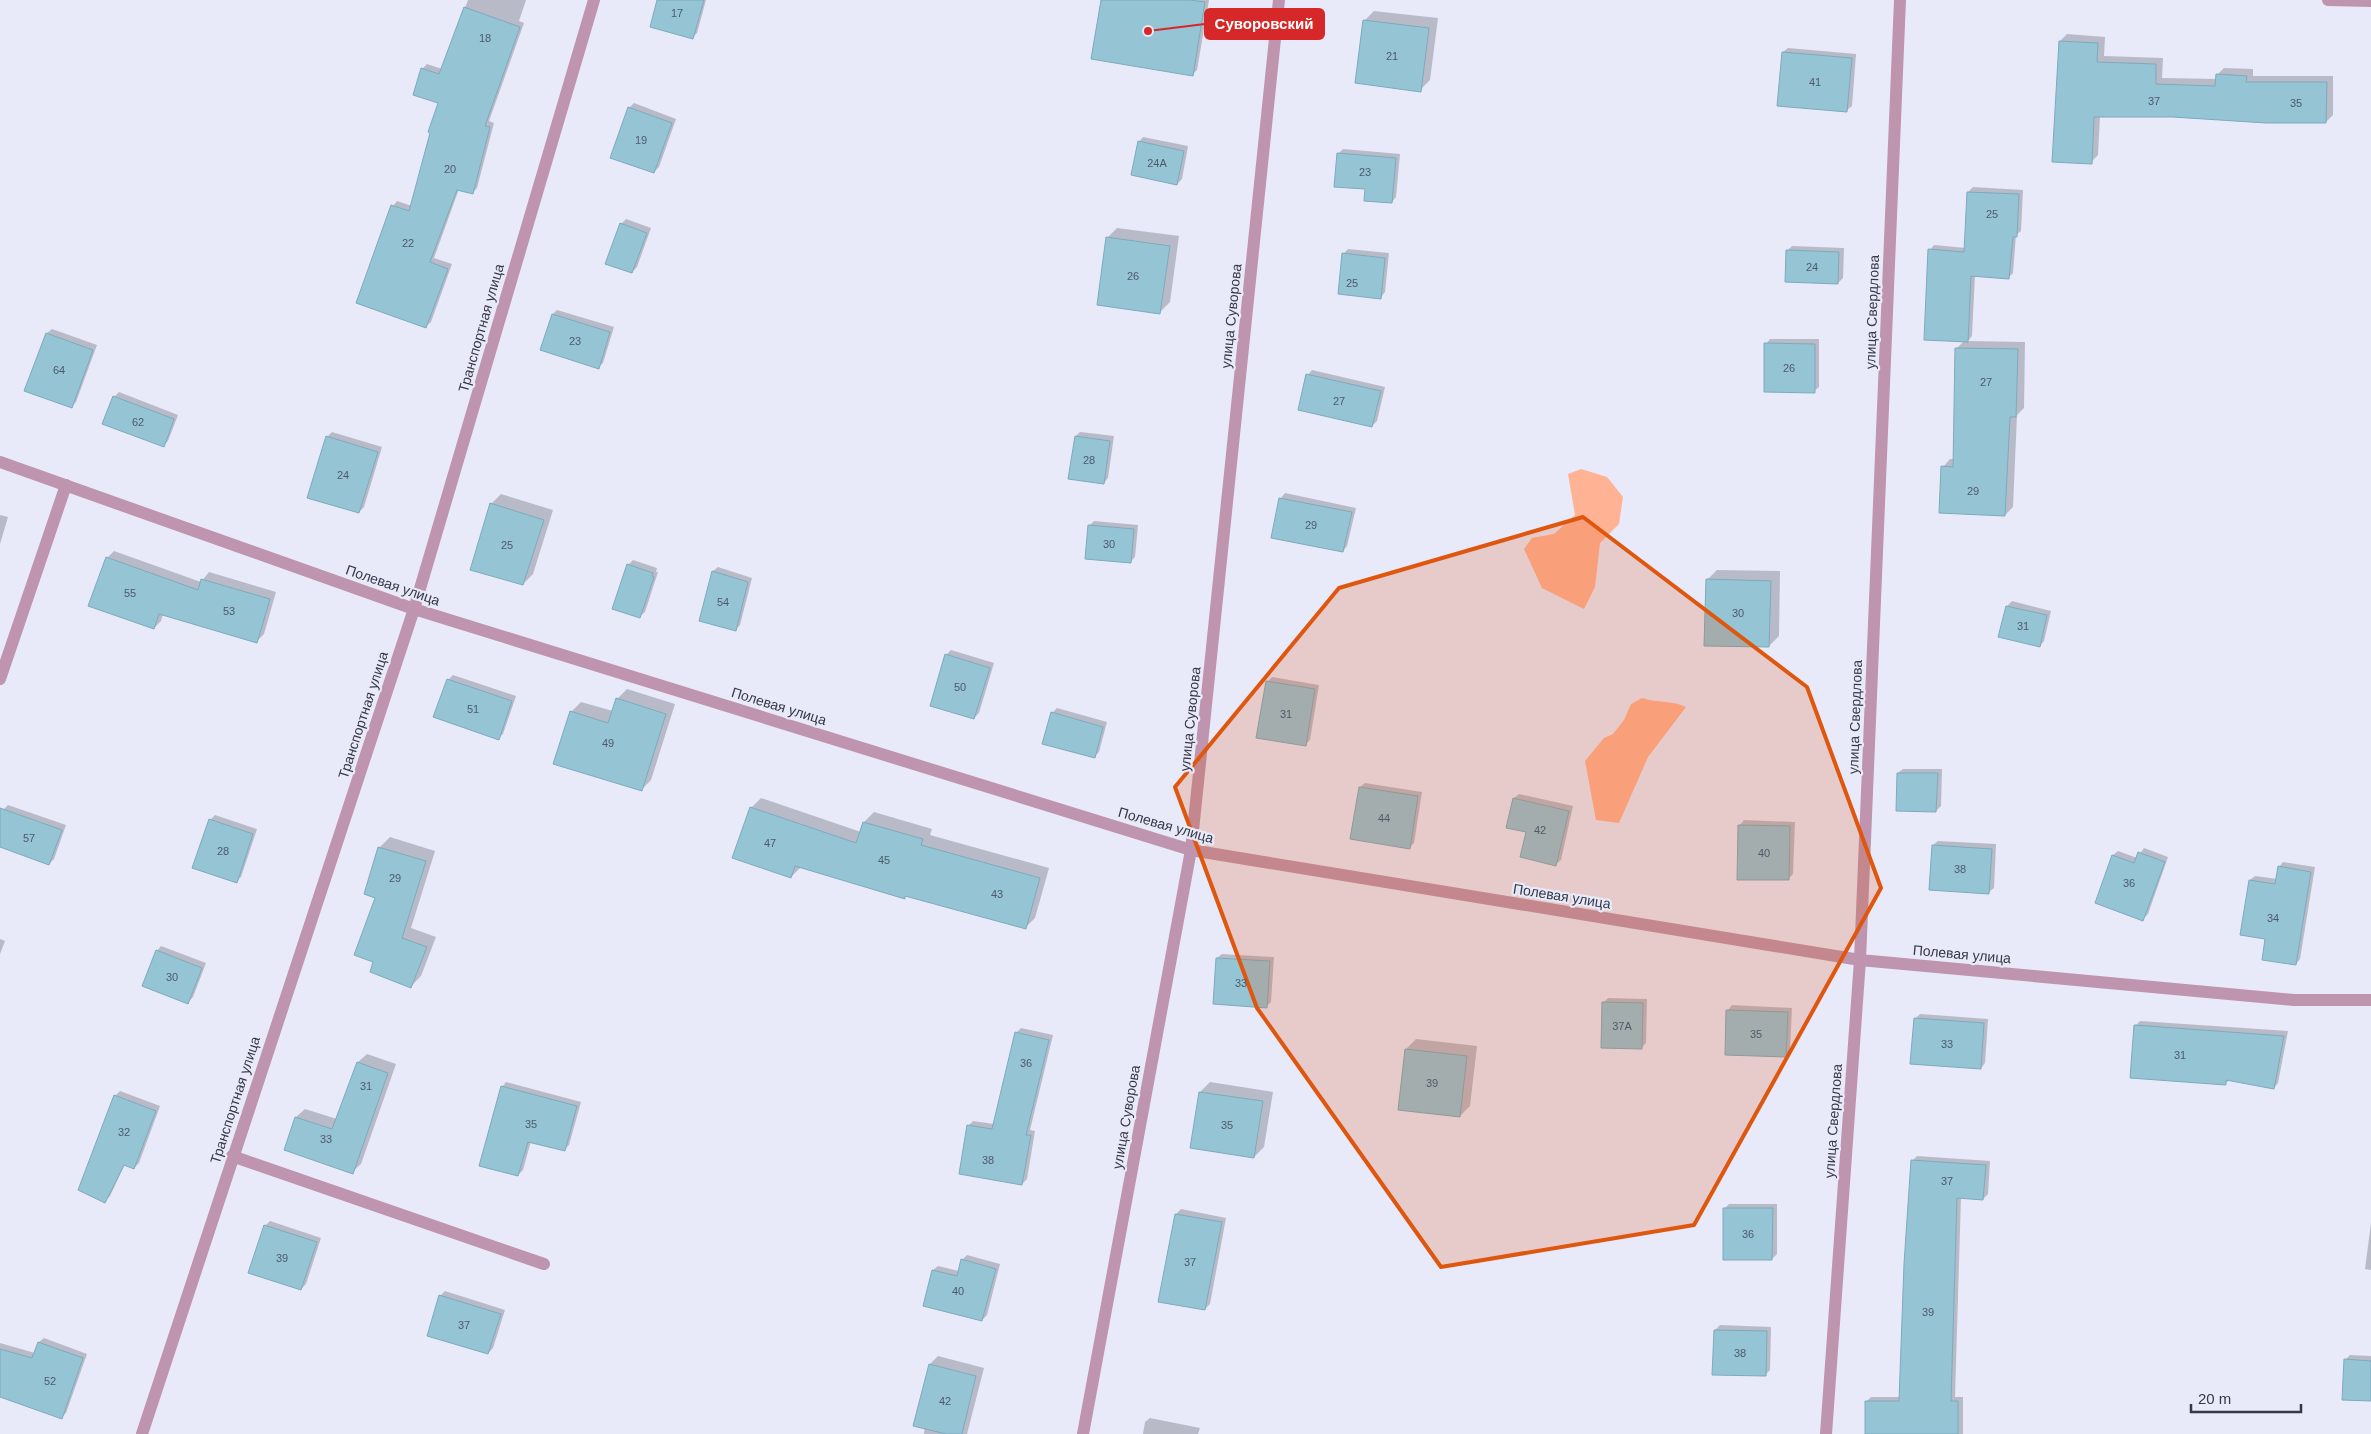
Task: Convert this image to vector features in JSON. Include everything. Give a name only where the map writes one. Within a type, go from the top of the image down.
[{"type":"street","name":"Транспортная улица","points":[[142,1434],[232,1156],[414,609],[594,0]]},
{"type":"street","name":"улица Суворова","points":[[1083,1434],[1191,850],[1279,0]]},
{"type":"street","name":"улица Свердлова","points":[[1826,1434],[1860,960],[1900,0]]},
{"type":"street","points":[[2328,0],[2371,1]]},
{"type":"street","name":"Полевая улица","points":[[0,462],[414,609],[1191,850],[1860,960],[2294,1000],[2371,1000]]},
{"type":"street","points":[[0,678],[66,485]]},
{"type":"street","points":[[232,1156],[544,1264]]},
{"type":"highlighted area","points":[[1583,517],[1807,687],[1881,888],[1694,1225],[1441,1267],[1257,1008],[1175,787],[1339,588]]},
{"type":"shaded area","points":[[1581,469],[1607,477],[1623,497],[1619,524],[1600,543],[1595,587],[1584,609],[1542,588],[1524,549],[1532,538],[1554,534],[1575,515],[1568,474]]},
{"type":"shaded area","points":[[1642,698],[1675,703],[1686,707],[1648,757],[1619,823],[1596,820],[1585,761],[1604,738],[1613,734],[1624,720],[1631,704]]},
{"type":"building","points":[[657,0],[704,0],[693,39],[650,27]]},
{"type":"building","points":[[1101,0],[1190,0],[1205,2],[1193,76],[1091,59]]},
{"type":"building","points":[[464,7],[520,27],[485,126],[490,127],[473,194],[457,190],[430,262],[448,269],[426,328],[356,303],[391,205],[409,211],[430,133],[428,132],[438,103],[413,95],[421,68],[439,74]]},
{"type":"building","points":[[1363,20],[1429,28],[1421,92],[1355,83]]},
{"type":"building","points":[[2059,41],[2098,43],[2097,62],[2156,64],[2156,84],[2215,86],[2216,74],[2247,76],[2246,82],[2327,82],[2326,123],[2266,123],[2173,117],[2094,117],[2092,164],[2052,162]]},
{"type":"building","points":[[1782,52],[1852,58],[1847,112],[1777,106]]},
{"type":"building","points":[[628,107],[672,123],[654,173],[610,158]]},
{"type":"building","points":[[1138,141],[1184,151],[1177,185],[1131,175]]},
{"type":"building","points":[[1337,153],[1396,158],[1392,203],[1364,201],[1365,189],[1334,187]]},
{"type":"building","points":[[1967,192],[2019,194],[2017,237],[2013,237],[2009,279],[1971,276],[1968,342],[1924,340],[1928,249],[1964,252]]},
{"type":"building","points":[[620,223],[647,233],[632,273],[605,264]]},
{"type":"building","points":[[1106,237],[1170,246],[1160,314],[1097,305]]},
{"type":"building","points":[[1786,250],[1839,252],[1838,284],[1785,282]]},
{"type":"building","points":[[1342,253],[1385,258],[1381,299],[1338,294]]},
{"type":"building","points":[[552,314],[610,332],[599,369],[540,350]]},
{"type":"building","points":[[46,333],[93,350],[72,408],[24,391]]},
{"type":"building","points":[[1764,343],[1815,344],[1815,393],[1764,392]]},
{"type":"building","points":[[1955,348],[2018,349],[2016,417],[2010,417],[2005,516],[1939,513],[1941,466],[1953,467]]},
{"type":"building","points":[[1306,374],[1381,391],[1372,427],[1298,410]]},
{"type":"building","points":[[113,396],[174,419],[164,447],[102,424]]},
{"type":"building","points":[[326,436],[378,452],[359,513],[307,498]]},
{"type":"building","points":[[1075,436],[1110,441],[1104,484],[1068,479]]},
{"type":"building","points":[[1279,498],[1352,512],[1343,552],[1271,538]]},
{"type":"building","points":[[490,503],[544,520],[523,585],[470,570]]},
{"type":"building","points":[[1088,525],[1134,529],[1131,563],[1085,559]]},
{"type":"building","points":[[106,557],[198,590],[201,579],[270,599],[257,643],[159,614],[154,629],[88,606]]},
{"type":"building","points":[[627,564],[653,573],[652,576],[654,577],[640,618],[612,609]]},
{"type":"building","points":[[712,571],[748,582],[736,631],[699,621]]},
{"type":"building","points":[[1706,579],[1771,581],[1769,647],[1704,646]]},
{"type":"building","points":[[2006,606],[2047,615],[2040,647],[1998,637]]},
{"type":"building","points":[[945,654],[990,668],[974,719],[930,706]]},
{"type":"building","points":[[447,679],[512,701],[499,740],[433,717]]},
{"type":"building","points":[[1266,681],[1315,689],[1306,746],[1256,738]]},
{"type":"building","points":[[616,698],[666,714],[642,791],[553,764],[570,711],[608,723]]},
{"type":"building","points":[[1051,712],[1103,727],[1095,758],[1042,744]]},
{"type":"building","points":[[1897,773],[1938,773],[1936,812],[1896,811]]},
{"type":"building","points":[[1359,787],[1418,796],[1410,849],[1350,839]]},
{"type":"building","points":[[1513,798],[1569,811],[1556,866],[1520,857],[1526,832],[1506,828]]},
{"type":"building","points":[[750,807],[856,843],[863,822],[923,839],[921,845],[1040,878],[1026,929],[905,896],[905,899],[795,866],[791,878],[732,858]]},
{"type":"building","points":[[0,808],[62,830],[49,865],[0,847]]},
{"type":"building","points":[[209,819],[253,834],[237,883],[192,868]]},
{"type":"building","points":[[1738,825],[1790,826],[1789,880],[1737,880]]},
{"type":"building","points":[[1932,845],[1992,849],[1989,894],[1929,890]]},
{"type":"building","points":[[378,847],[426,861],[402,938],[427,947],[411,988],[370,972],[373,962],[354,955],[375,898],[364,894]]},
{"type":"building","points":[[2138,852],[2165,862],[2143,921],[2095,903],[2112,855],[2134,863]]},
{"type":"building","points":[[2278,866],[2311,872],[2296,965],[2262,960],[2265,939],[2240,935],[2249,880],[2275,884]]},
{"type":"building","points":[[156,950],[202,968],[188,1004],[142,986]]},
{"type":"building","points":[[1216,958],[1270,961],[1267,1008],[1213,1004]]},
{"type":"building","points":[[1602,1002],[1643,1003],[1642,1049],[1601,1048]]},
{"type":"building","points":[[1726,1010],[1788,1012],[1786,1057],[1725,1055]]},
{"type":"building","points":[[1914,1018],[1984,1023],[1981,1069],[1910,1064]]},
{"type":"building","points":[[2134,1025],[2284,1036],[2274,1089],[2226,1080],[2226,1085],[2130,1078]]},
{"type":"building","points":[[1015,1032],[1049,1040],[1026,1135],[1031,1135],[1022,1185],[959,1174],[967,1125],[992,1129]]},
{"type":"building","points":[[1405,1049],[1467,1056],[1460,1117],[1398,1110]]},
{"type":"building","points":[[357,1062],[388,1073],[353,1174],[284,1150],[295,1117],[332,1129]]},
{"type":"building","points":[[501,1086],[577,1106],[565,1151],[528,1142],[518,1176],[479,1166]]},
{"type":"building","points":[[1199,1092],[1263,1101],[1254,1158],[1190,1148]]},
{"type":"building","points":[[114,1095],[156,1111],[134,1169],[124,1165],[105,1203],[78,1190]]},
{"type":"building","points":[[1911,1160],[1986,1165],[1983,1200],[1957,1198],[1951,1401],[1958,1401],[1958,1434],[1865,1434],[1865,1401],[1899,1401],[1904,1264]]},
{"type":"building","points":[[1723,1208],[1773,1208],[1772,1260],[1723,1260]]},
{"type":"building","points":[[1175,1214],[1222,1222],[1205,1310],[1158,1302]]},
{"type":"building","points":[[264,1225],[317,1242],[301,1290],[248,1273]]},
{"type":"building","points":[[961,1259],[996,1269],[982,1321],[923,1306],[932,1270],[957,1276]]},
{"type":"building","points":[[439,1295],[501,1314],[488,1354],[427,1336]]},
{"type":"building","points":[[1714,1330],[1767,1331],[1766,1376],[1712,1375]]},
{"type":"building","points":[[38,1342],[83,1358],[62,1419],[0,1397],[0,1349],[32,1358]]},
{"type":"building","points":[[2344,1359],[2371,1361],[2371,1401],[2342,1400]]},
{"type":"building","points":[[929,1364],[976,1376],[962,1434],[946,1434],[913,1426]]},
{"type":"place","name":"Суворовский","points":[[1148,31]]}]
